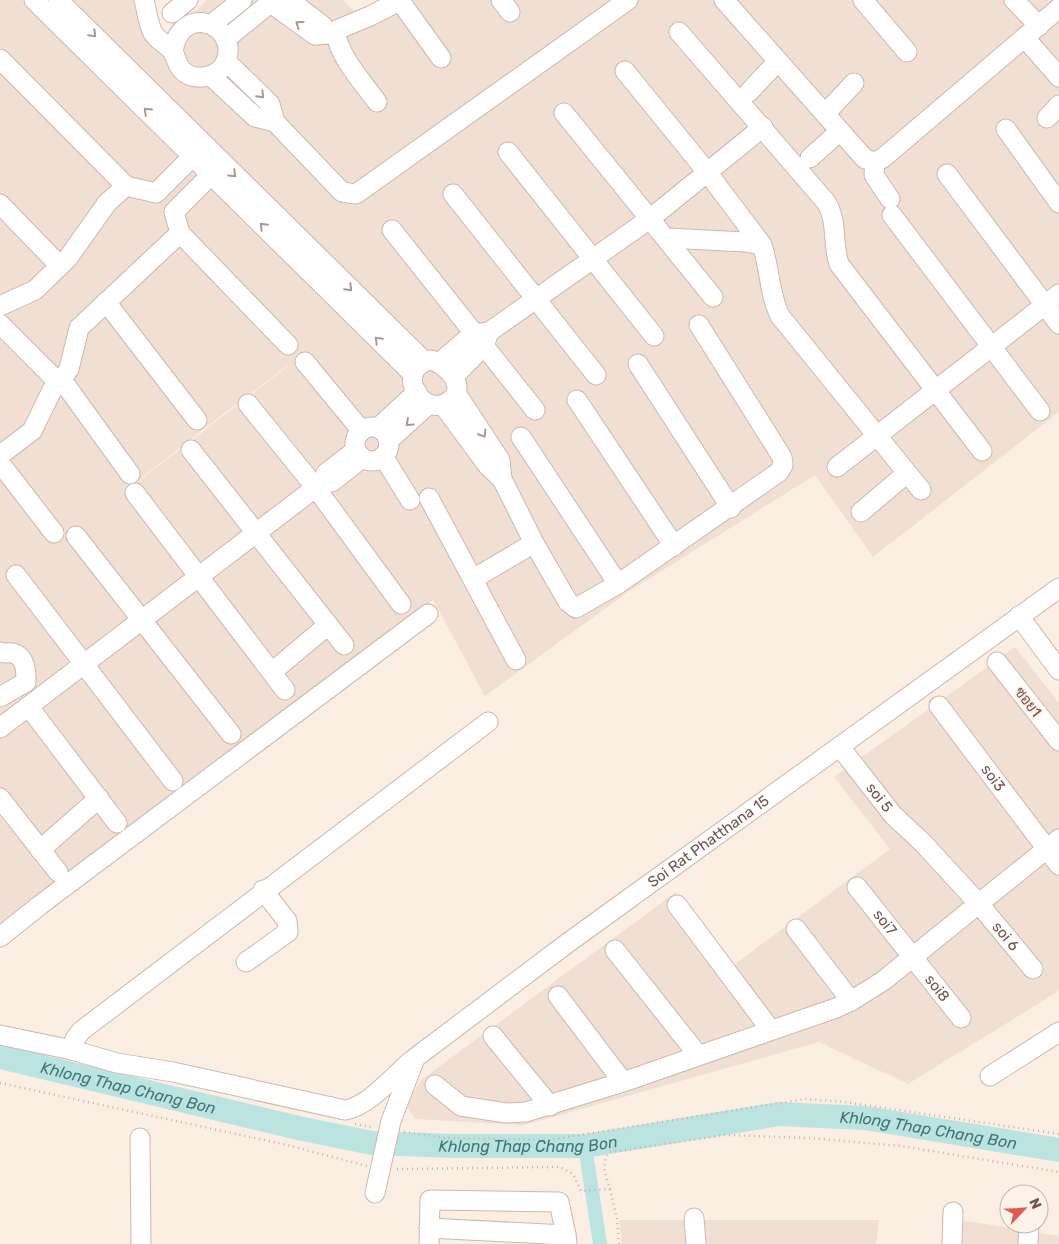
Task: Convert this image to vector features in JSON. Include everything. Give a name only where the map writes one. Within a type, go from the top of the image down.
[{"type":"street","points":[[34,0],[207,165],[426,366],[440,394],[500,460],[502,479],[534,543],[568,602],[575,608],[618,584],[731,508],[779,472],[783,465],[782,457],[699,326]]},
{"type":"street","points":[[58,0],[207,165]]},
{"type":"street","points":[[144,0],[153,33],[173,53],[182,71],[189,75],[200,78],[211,76],[219,70],[226,61],[226,39],[212,24],[202,22],[190,24],[180,30],[175,40],[173,53]]},
{"type":"street","points":[[172,13],[188,0]]},
{"type":"street","points":[[212,24],[242,0]]},
{"type":"street","points":[[289,0],[331,33],[343,55],[377,102]]},
{"type":"street","points":[[226,39],[265,6],[272,4],[315,35],[331,33],[400,0],[441,58]]},
{"type":"street","points":[[226,61],[270,104],[275,122],[342,192],[356,194],[628,0]]},
{"type":"street","points":[[724,0],[865,159],[875,162],[883,158],[1059,8]]},
{"type":"street","points":[[863,0],[907,52]]},
{"type":"street","points":[[1014,0],[1039,26]]},
{"type":"street","points":[[679,32],[826,202],[832,211],[835,246],[839,264],[982,451]]},
{"type":"street","points":[[1025,38],[1059,77]]},
{"type":"street","points":[[0,59],[126,186],[156,193],[174,212],[180,233],[288,345]]},
{"type":"street","points":[[749,92],[778,61]]},
{"type":"street","points":[[625,71],[707,172],[762,245],[774,305],[780,316],[921,490]]},
{"type":"street","points":[[211,76],[255,116],[275,122]]},
{"type":"street","points":[[825,114],[854,83]]},
{"type":"street","points":[[564,113],[713,296]]},
{"type":"street","points":[[440,394],[412,380],[426,366],[482,338],[592,258],[651,218],[763,127]]},
{"type":"street","points":[[1006,129],[1059,203]]},
{"type":"street","points":[[810,158],[840,131]]},
{"type":"street","points":[[508,152],[654,336]]},
{"type":"street","points":[[875,162],[874,176],[891,207],[1040,411]]},
{"type":"street","points":[[156,193],[207,165]]},
{"type":"street","points":[[174,212],[207,165]]},
{"type":"street","points":[[947,174],[1052,299],[1059,324]]},
{"type":"street","points":[[0,306],[36,290],[60,266],[107,203],[126,186]]},
{"type":"street","points":[[453,194],[596,374]]},
{"type":"street","points":[[0,204],[60,266]]},
{"type":"street","points":[[392,230],[482,338],[535,410]]},
{"type":"street","points":[[0,455],[32,431],[60,380],[68,370],[79,328],[180,233]]},
{"type":"street","points":[[667,238],[745,242],[762,245]]},
{"type":"street","points":[[837,467],[878,437],[1052,299]]},
{"type":"street","points":[[106,302],[197,420]]},
{"type":"street","points":[[0,324],[60,380],[130,474]]},
{"type":"street","points":[[378,439],[373,461],[359,454],[355,439],[378,439],[440,394],[482,338]]},
{"type":"street","points":[[305,362],[378,439],[410,500]]},
{"type":"street","points":[[638,364],[731,508]]},
{"type":"street","points":[[577,400],[674,546]]},
{"type":"street","points":[[248,404],[319,485],[401,604]]},
{"type":"street","points":[[521,437],[618,584]]},
{"type":"street","points":[[191,450],[344,645]]},
{"type":"street","points":[[0,702],[5,724],[319,485],[332,482],[359,454]]},
{"type":"street","points":[[0,463],[54,533]]},
{"type":"street","points":[[861,512],[907,473]]},
{"type":"street","points":[[135,493],[285,690]]},
{"type":"street","points":[[429,498],[516,660]]},
{"type":"street","points":[[76,536],[231,734]]},
{"type":"street","points":[[473,579],[534,543]]},
{"type":"street","points":[[16,575],[173,781]]},
{"type":"street","name":"Soi Rat Phatthana 15","points":[[0,1035],[72,1050],[117,1063],[174,1072],[352,1110],[415,1058],[569,942],[1059,588]]},
{"type":"street","points":[[0,937],[428,614]]},
{"type":"street","points":[[1019,616],[1059,670]]},
{"type":"street","points":[[272,672],[328,625]]},
{"type":"street","points":[[0,652],[12,653],[18,656],[23,660],[26,672],[26,682],[0,697]]},
{"type":"street","name":"ซอย1","points":[[997,662],[1059,741]]},
{"type":"street","name":"soi3","points":[[939,706],[1053,844],[1059,865]]},
{"type":"street","points":[[29,707],[117,823]]},
{"type":"street","points":[[72,1050],[75,1039],[81,1031],[263,890],[488,722]]},
{"type":"street","name":"soi 5","points":[[845,743],[902,806],[923,843],[979,904]]},
{"type":"street","points":[[0,798],[58,872]]},
{"type":"street","points":[[40,850],[98,798]]},
{"type":"street","points":[[435,1085],[461,1106],[474,1110],[526,1112],[623,1082],[851,1002],[914,956],[1053,844]]},
{"type":"street","name":"soi7","points":[[857,887],[914,956]]},
{"type":"street","points":[[246,962],[288,932],[287,921],[263,890]]},
{"type":"street","name":"soi 6","points":[[979,904],[1033,969]]},
{"type":"street","points":[[677,905],[770,1029]]},
{"type":"street","points":[[796,929],[851,1002]]},
{"type":"street","points":[[615,950],[698,1055]]},
{"type":"street","name":"soi8","points":[[914,956],[961,1018]]},
{"type":"street","points":[[558,996],[623,1082]]},
{"type":"street","points":[[990,1076],[1059,1032]]},
{"type":"street","points":[[492,1036],[550,1106]]},
{"type":"street","points":[[375,1192],[389,1127],[415,1058]]},
{"type":"street","points":[[140,1138],[141,1244]]},
{"type":"street","points":[[430,1200],[558,1202],[566,1239],[429,1236],[430,1200]]},
{"type":"street","points":[[952,1244],[954,1212]]},
{"type":"street","points":[[694,1218],[696,1244]]},
{"type":"path","points":[[0,1083],[287,1145],[369,1166]]},
{"type":"path","points":[[369,1128],[389,1127],[446,1138],[549,1140],[805,1099],[845,1102],[1059,1134]]},
{"type":"path","points":[[619,1244],[617,1219],[604,1163],[604,1158],[610,1152],[726,1135],[810,1138],[901,1146],[1059,1172]]},
{"type":"path","points":[[392,1169],[560,1167],[573,1174],[581,1191],[610,1189]]},
{"type":"shaded area","points":[[0,0],[145,0],[165,38],[207,0],[343,0],[358,15],[386,0],[1059,0],[1059,412],[873,557],[815,475],[628,592],[485,696],[433,600],[0,937]],"holes":[[[288,366],[91,518],[200,432]]]},
{"type":"shaded area","points":[[1015,647],[1059,703],[1059,991],[908,1084],[819,1042],[525,1125],[415,1119],[406,1105],[421,1080],[676,892],[731,967],[890,849],[834,777]]},
{"type":"shaded area","points":[[943,1217],[999,1226],[999,1234],[1047,1234],[1059,1236],[1059,1244],[941,1244]]},
{"type":"shaded area","points":[[619,1220],[879,1220],[876,1244],[622,1244]]},
{"type":"waterway","name":"Khlong Thap Chang Bon","points":[[0,1057],[303,1129],[372,1143],[455,1146],[585,1146],[779,1114],[865,1118],[1059,1150]]},
{"type":"waterway","points":[[585,1146],[600,1244]]}]
